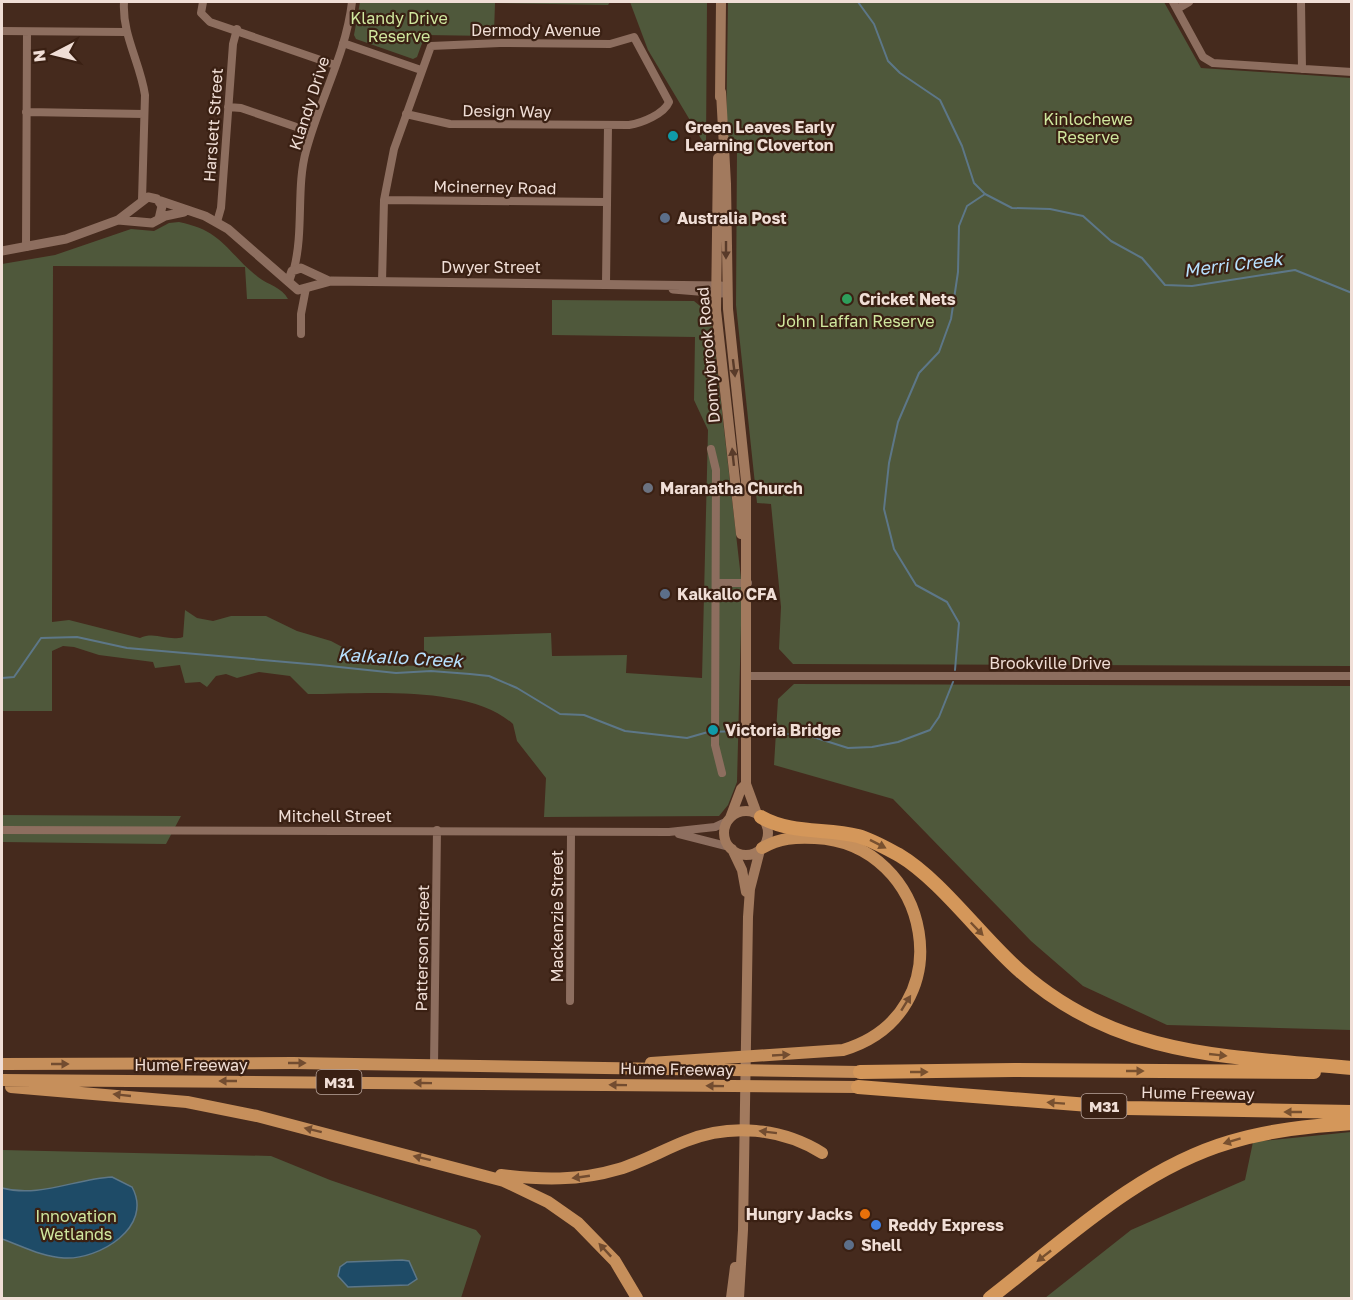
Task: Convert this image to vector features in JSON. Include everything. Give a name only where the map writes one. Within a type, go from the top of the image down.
[{"type":"highway","points":[[759,815],[771,823],[806,831],[857,836],[899,855],[926,877],[1001,954],[1046,993],[1083,1016],[1116,1031],[1181,1051],[1352,1070]]},
{"type":"highway","points":[[576,1069],[834,1052],[861,1044],[896,1019],[914,990],[921,958],[915,919],[904,892],[895,880],[860,851],[827,840],[788,838],[761,849]]},
{"type":"highway","name":"Hume Freeway","points":[[2,1064],[434,1066],[860,1072],[1352,1070]]},
{"type":"highway","name":"Hume Freeway","points":[[2,1080],[858,1087],[1137,1108],[1352,1112]]},
{"type":"highway","points":[[2,1087],[187,1102],[256,1116],[473,1171],[530,1192],[570,1216],[609,1254],[637,1299]]},
{"type":"highway","points":[[991,1298],[1125,1194],[1187,1159],[1256,1135],[1299,1127],[1352,1123]]},
{"type":"highway","points":[[473,1171],[537,1179],[585,1177],[620,1169],[699,1136],[725,1131],[777,1133],[803,1142],[822,1153]]},
{"type":"main road","name":"Donnybrook Road","points":[[721,2],[721,92],[726,184],[720,290],[746,481],[748,580],[746,783],[759,815]]},
{"type":"main road","name":"Donnybrook Road","points":[[729,819],[741,789],[746,783]]},
{"type":"main road","points":[[739,1299],[744,1168],[748,917],[750,889],[761,849],[768,835],[759,815],[743,811],[729,819],[725,831],[742,870],[748,917]]},
{"type":"main road","points":[[731,848],[743,854],[761,849]]},
{"type":"main road","points":[[731,1299],[744,1168]]},
{"type":"street","points":[[124,2],[125,32],[143,78],[144,175],[139,203],[141,221]]},
{"type":"street","points":[[203,2],[201,13],[204,18],[335,65]]},
{"type":"street","name":"Klandy Drive","points":[[291,274],[299,250],[304,158],[343,43],[352,2]]},
{"type":"street","points":[[1189,2],[1175,5],[1203,57],[1213,63],[1352,72]]},
{"type":"street","points":[[1301,2],[1302,69]]},
{"type":"street","name":"Harslett Street","points":[[217,222],[221,208],[233,44],[237,29]]},
{"type":"street","points":[[2,31],[125,32]]},
{"type":"street","points":[[26,248],[27,32]]},
{"type":"street","name":"Dermody Avenue","points":[[382,282],[384,200],[394,149],[429,48],[434,44],[610,44],[634,37],[668,98]]},
{"type":"street","points":[[343,43],[421,70]]},
{"type":"street","name":"Design Way","points":[[406,114],[450,124],[608,126],[640,122],[665,108],[668,98]]},
{"type":"street","points":[[228,107],[241,108],[311,132]]},
{"type":"street","points":[[27,112],[144,114]]},
{"type":"street","points":[[606,284],[608,126]]},
{"type":"street","points":[[144,175],[163,210],[159,219]]},
{"type":"street","points":[[2,251],[26,248],[66,238],[118,220],[139,203],[157,199],[217,222],[268,265],[291,274],[303,306]]},
{"type":"street","name":"Mcinerney Road","points":[[384,200],[606,202]]},
{"type":"street","points":[[118,220],[152,224],[174,213],[190,212]]},
{"type":"street","name":"Klandy Drive","points":[[299,250],[308,272]]},
{"type":"street","points":[[301,334],[308,272]]},
{"type":"street","name":"Dwyer Street","points":[[291,274],[308,272],[332,281]]},
{"type":"street","name":"Dwyer Street","points":[[295,289],[332,281],[650,285],[687,292],[720,290]]},
{"type":"street","points":[[711,449],[716,470],[715,739],[716,754],[722,773]]},
{"type":"street","points":[[716,583],[748,580]]},
{"type":"street","name":"Brookville Drive","points":[[748,676],[1352,676]]},
{"type":"street","name":"Mitchell Street","points":[[2,830],[669,832],[715,827],[729,819]]},
{"type":"street","name":"Patterson Street","points":[[434,1066],[436,830]]},
{"type":"street","name":"Mackenzie Street","points":[[570,1001],[571,832]]},
{"type":"street","name":"Mitchell Street","points":[[669,832],[731,848]]},
{"type":"green space","name":"Klandy Drive Reserve","points":[[360,2],[610,2],[608,5],[495,3],[494,33],[491,36],[425,35],[417,57],[413,59],[356,39],[354,35]]},
{"type":"green space","points":[[630,2],[707,2],[706,147],[648,50]]},
{"type":"green space","points":[[728,2],[1164,2],[1201,68],[1351,78],[1351,666],[793,664],[779,649],[781,607],[771,504],[757,503],[736,305],[737,150],[736,139],[726,139]]},
{"type":"green space","points":[[179,222],[194,226],[216,237],[248,268],[282,292],[288,299],[247,299],[245,267],[53,266],[52,622],[69,620],[140,638],[151,636],[178,638],[183,637],[185,610],[197,618],[213,621],[231,616],[266,616],[297,631],[331,641],[376,665],[424,666],[424,637],[551,633],[552,656],[627,655],[626,673],[702,678],[708,430],[694,400],[695,337],[552,335],[552,300],[694,301],[711,315],[742,587],[737,782],[728,805],[719,816],[544,817],[546,778],[517,741],[513,724],[494,711],[470,702],[444,697],[386,693],[308,694],[290,676],[259,672],[237,678],[226,674],[216,676],[207,687],[200,682],[185,683],[180,665],[155,668],[153,662],[99,655],[63,646],[52,651],[52,711],[2,711],[2,264],[55,255],[131,229],[154,231],[169,223]]},
{"type":"green space","points":[[794,684],[1351,686],[1351,1030],[1167,1025],[1083,986],[1031,941],[893,799],[774,765],[778,699]]},
{"type":"green space","points":[[2,815],[181,816],[166,844],[2,842]]},
{"type":"green space","points":[[1351,1132],[1351,1298],[1045,1298],[1131,1230],[1245,1180],[1253,1142]]},
{"type":"green space","name":"Innovation Wetlands","points":[[2,1150],[271,1156],[330,1180],[476,1230],[481,1236],[461,1298],[2,1298]]},
{"type":"water","points":[[112,1177],[132,1187],[137,1202],[136,1215],[129,1228],[107,1247],[78,1257],[64,1258],[40,1253],[2,1239],[2,1188],[30,1191]]},
{"type":"water","points":[[409,1261],[417,1279],[408,1285],[348,1287],[338,1276],[340,1267],[347,1262]]},
{"type":"waterway","name":"Merri Creek","points":[[858,2],[874,24],[888,61],[900,73],[940,100],[962,146],[974,183],[985,194],[1012,208],[1050,209],[1083,216],[1111,241],[1142,258],[1165,285],[1192,286],[1295,270],[1352,293]]},
{"type":"waterway","name":"Kalkallo Creek","points":[[955,670],[959,623],[947,602],[916,585],[894,549],[884,509],[889,463],[898,422],[919,373],[939,352],[951,319],[958,272],[959,226],[967,206],[985,194]]},
{"type":"waterway","name":"Kalkallo Creek","points":[[2,678],[14,677],[41,638],[77,637],[127,648],[396,673],[431,671],[489,676],[517,688],[560,714],[584,715],[625,731],[687,738],[708,732],[741,731]]},
{"type":"waterway","name":"Kalkallo Creek","points":[[750,732],[807,735],[848,748],[872,747],[898,742],[930,730],[939,717],[953,682]]},
{"type":"place","name":"Green Leaves Early Learning Cloverton","points":[[673,136]]},
{"type":"place","name":"Australia Post","points":[[665,218]]},
{"type":"place","name":"Cricket Nets","points":[[847,299]]},
{"type":"place","name":"Maranatha Church","points":[[648,488]]},
{"type":"place","name":"Kalkallo CFA","points":[[665,594]]},
{"type":"place","name":"Victoria Bridge","points":[[713,730]]},
{"type":"place","name":"Hungry Jacks","points":[[865,1214]]},
{"type":"place","name":"Reddy Express","points":[[876,1225]]},
{"type":"place","name":"Shell","points":[[849,1245]]},
{"type":"park label","name":"Kinlochewe Reserve","points":[[1088,128]]},
{"type":"park label","name":"John Laffan Reserve","points":[[856,321]]}]
